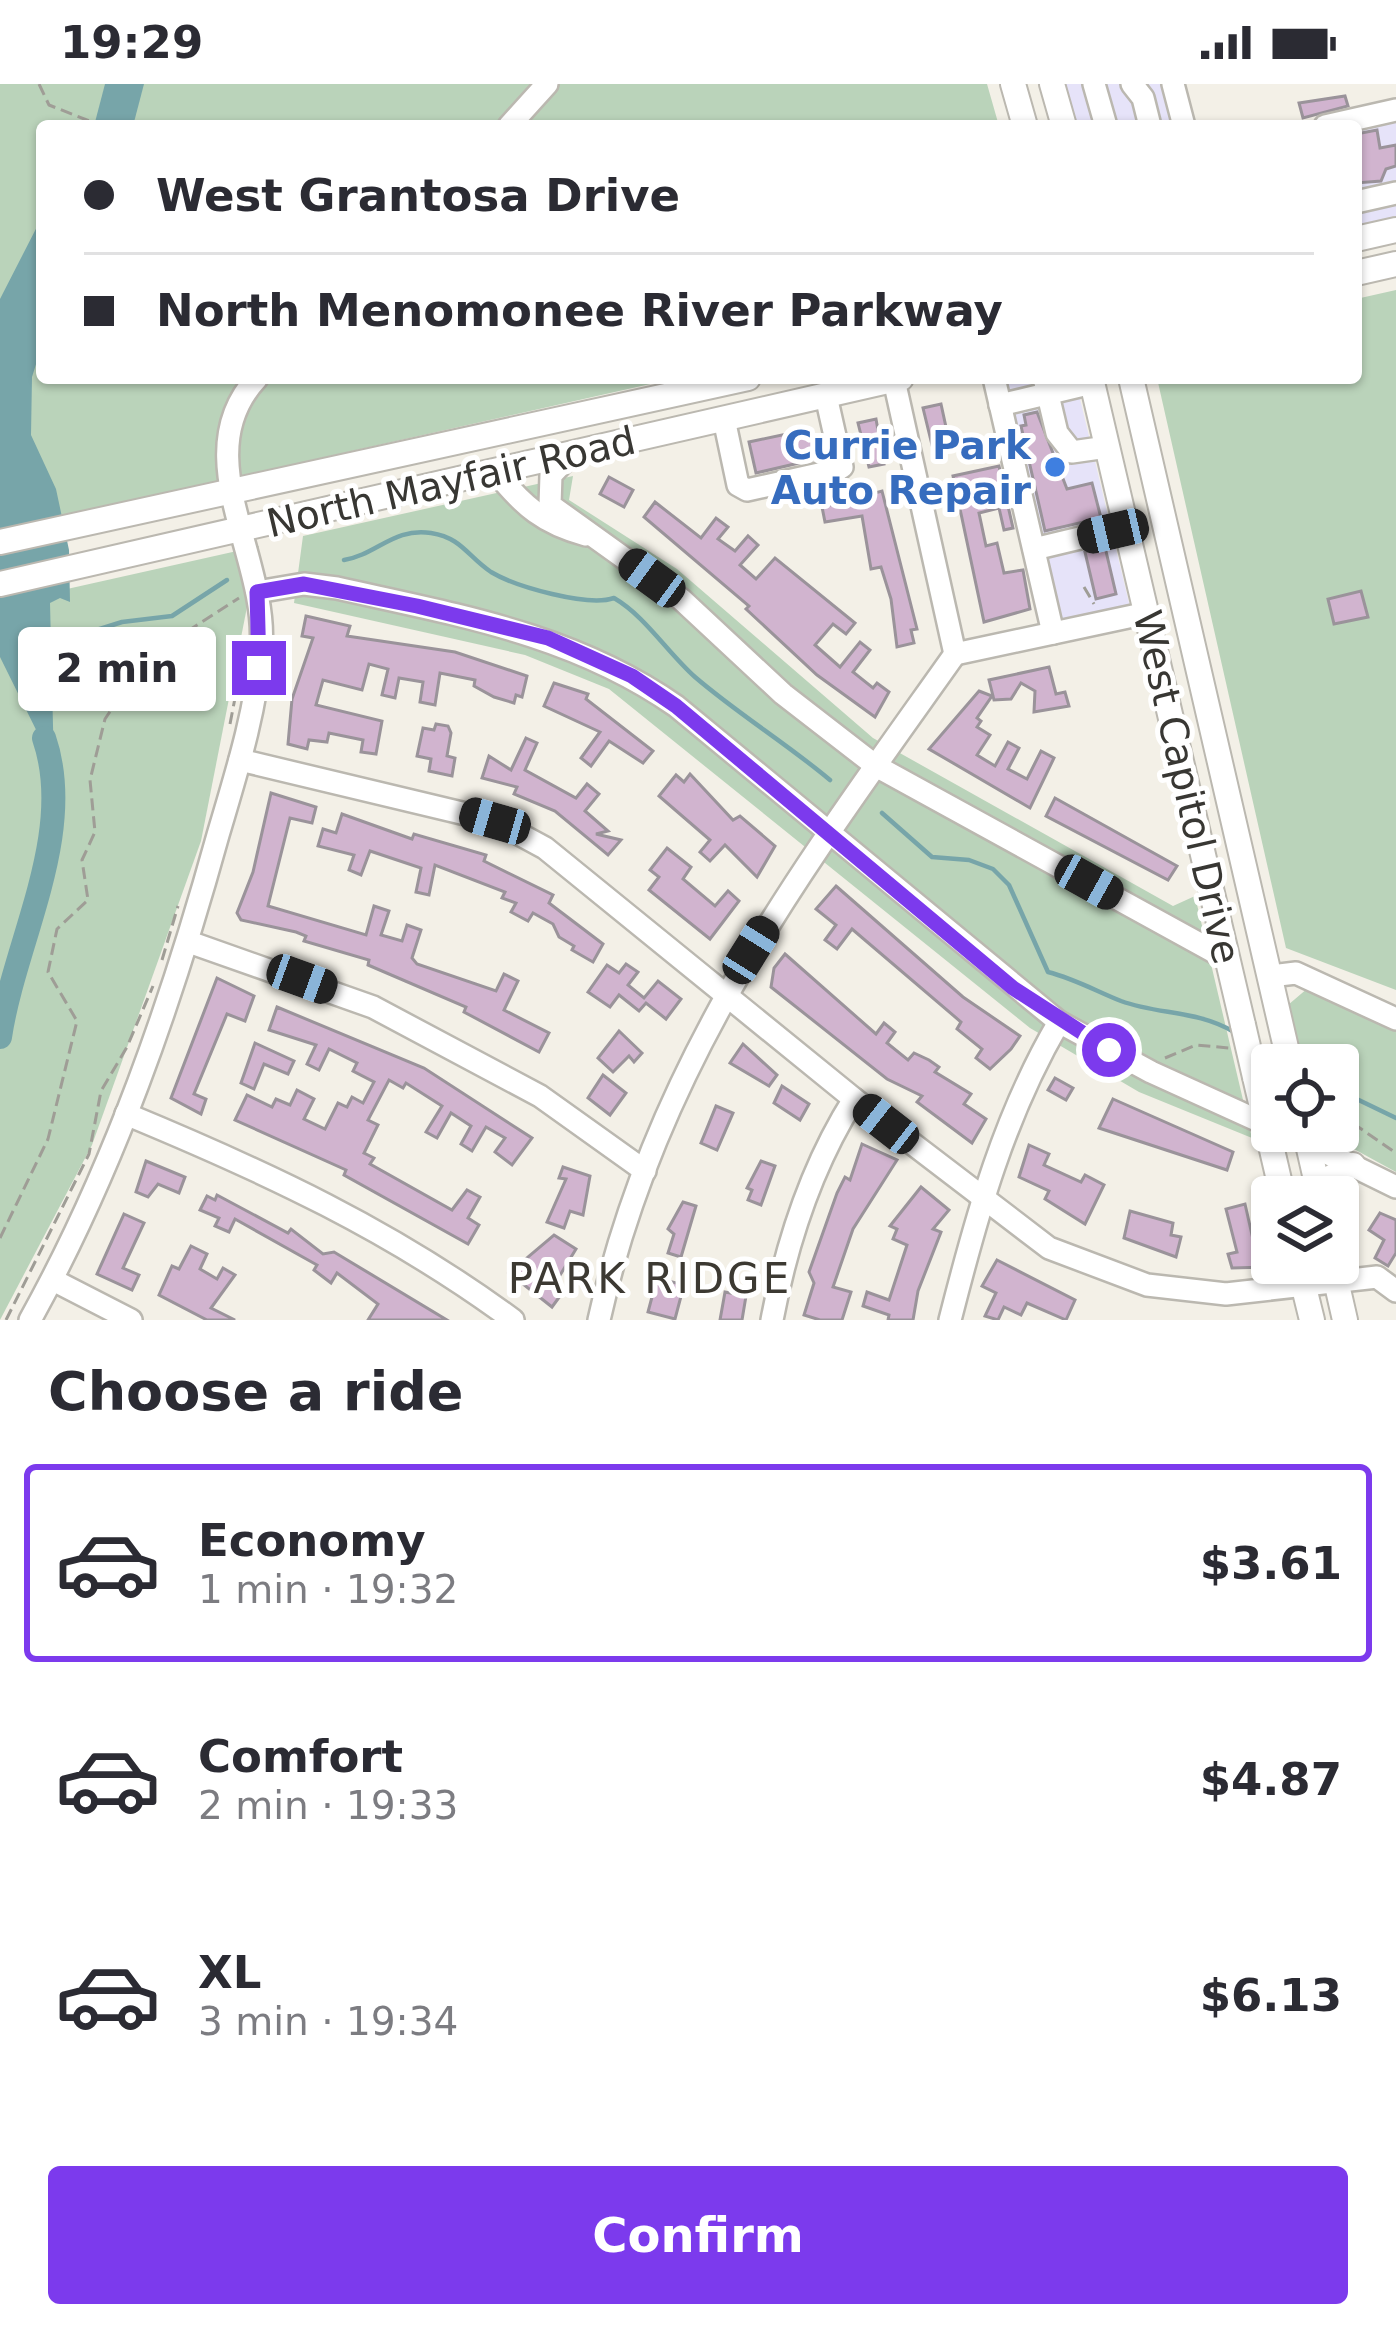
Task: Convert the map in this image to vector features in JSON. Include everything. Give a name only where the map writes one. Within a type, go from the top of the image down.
[{"type":"main road","points":[[1013,84],[1023,120]]},
{"type":"main road","points":[[1052,84],[1062,120]]},
{"type":"main road","points":[[1362,238],[1396,230]]},
{"type":"main road","points":[[1362,272],[1396,264]]},
{"type":"main road","name":"North Mayfair Road","points":[[0,542],[721,384]]},
{"type":"main road","name":"North Mayfair Road","points":[[0,584],[876,384]]},
{"type":"main road","name":"West Capitol Drive","points":[[1092,384],[1251,1061]]},
{"type":"main road","name":"West Capitol Drive","points":[[1132,384],[1285,1044]]},
{"type":"main road","points":[[1212,893],[1232,912],[1245,961],[1270,976],[1252,990],[1240,1016]]},
{"type":"main road","points":[[1334,1176],[1354,1165]]},
{"type":"main road","points":[[1303,1284],[1312,1320]]},
{"type":"main road","points":[[1337,1284],[1345,1320]]},
{"type":"street","points":[[514,120],[547,84]]},
{"type":"street","points":[[1132,84],[1148,120]]},
{"type":"street","points":[[1173,84],[1180,120]]},
{"type":"street","points":[[1101,86],[1105,120]]},
{"type":"street","points":[[1352,120],[1396,110]]},
{"type":"street","points":[[1362,201],[1396,193]]},
{"type":"street","points":[[30,1320],[126,1114],[189,942],[262,645],[244,595],[242,529],[227,433],[238,401],[252,384]]},
{"type":"street","points":[[899,384],[955,654]]},
{"type":"street","points":[[995,384],[1053,633]]},
{"type":"street","points":[[1000,405],[1046,386],[1057,433],[1072,452],[1107,447]]},
{"type":"street","points":[[724,419],[738,485],[747,490],[837,470],[842,466],[826,395]]},
{"type":"street","points":[[570,455],[550,475],[550,505],[681,598],[783,694],[876,766],[1227,959]]},
{"type":"street","points":[[496,472],[523,507],[555,526],[596,537]]},
{"type":"street","points":[[1034,549],[1126,527]]},
{"type":"street","points":[[244,595],[304,584],[337,588],[497,624],[588,653],[676,706],[1059,1022],[1151,1072],[1251,1117]]},
{"type":"street","points":[[599,1320],[645,1171],[723,994],[955,654],[1147,613]]},
{"type":"street","points":[[233,751],[495,821],[545,848],[854,1099],[1049,1248],[1147,1285],[1226,1294],[1265,1284]]},
{"type":"street","points":[[189,942],[374,1006],[540,1096],[645,1171]]},
{"type":"street","points":[[1270,976],[1296,973],[1396,1019]]},
{"type":"street","points":[[950,1320],[981,1198],[1014,1105],[1059,1022]]},
{"type":"street","points":[[772,1320],[794,1222],[822,1156],[854,1099]]},
{"type":"street","points":[[126,1114],[242,1164],[429,1258],[513,1320]]},
{"type":"street","points":[[1332,1152],[1396,1187]]},
{"type":"street","points":[[1359,1275],[1377,1277],[1396,1291]]},
{"type":"street","points":[[52,1280],[131,1320]]},
{"type":"path","points":[[39,84],[49,105],[86,120]]},
{"type":"path","points":[[1084,587],[1099,623]]},
{"type":"path","points":[[0,1238],[48,1138],[76,1021],[48,972],[57,929],[88,900],[82,860],[95,832],[91,780],[105,719],[146,658],[244,595]]},
{"type":"path","points":[[233,751],[240,676]]},
{"type":"path","points":[[6,1320],[89,1154],[101,1091],[153,985],[181,900]]},
{"type":"path","points":[[1151,1072],[1171,1054],[1196,1045],[1223,1045],[1240,1053]]},
{"type":"path","points":[[1359,1127],[1396,1153]]},
{"type":"shaded area","points":[[1066,84],[1179,84],[1190,120],[1076,120]]},
{"type":"shaded area","points":[[1396,101],[1396,216],[1362,224],[1362,120],[1315,120]]},
{"type":"shaded area","points":[[1000,384],[1076,384],[1130,607],[1051,627]]},
{"type":"green space","points":[[0,84],[987,84],[997,120],[36,120],[36,384],[650,384],[0,530]]},
{"type":"green space","points":[[1396,290],[1396,990],[1286,948],[1158,384],[1362,384],[1362,298]]},
{"type":"green space","points":[[573,476],[569,500],[677,569],[873,738],[1173,906],[1195,896],[1251,1138],[1139,1092],[1030,1028],[609,689],[525,655],[294,603],[303,536]]},
{"type":"green space","points":[[259,546],[201,841],[92,1145],[0,1320],[0,604]]},
{"type":"green space","points":[[1308,988],[1396,1028],[1396,1172],[1359,1152],[1359,1044],[1296,1044],[1288,1005]]},
{"type":"water","points":[[105,84],[144,84],[135,120],[96,120]]},
{"type":"water","points":[[36,229],[31,435],[56,489],[69,550],[70,602],[60,598],[50,603],[54,766],[0,657],[0,299]]},
{"type":"building","points":[[1345,96],[1348,106],[1303,118],[1299,103]]},
{"type":"building","points":[[1377,130],[1380,148],[1396,145],[1396,166],[1386,169],[1381,181],[1362,183],[1362,133]]},
{"type":"building","points":[[941,404],[949,441],[932,445],[923,408]]},
{"type":"building","points":[[1037,412],[1067,489],[1092,483],[1101,518],[1045,531],[1021,426],[1026,425],[1024,415]]},
{"type":"building","points":[[876,419],[884,464],[869,467],[858,423]]},
{"type":"building","points":[[810,429],[816,459],[756,473],[749,442]]},
{"type":"building","points":[[999,466],[1013,528],[1004,530],[999,508],[979,513],[986,546],[997,543],[1004,573],[1023,570],[1030,609],[984,622],[953,476]]},
{"type":"building","points":[[609,477],[633,490],[624,507],[600,494]]},
{"type":"building","points":[[882,491],[917,629],[911,630],[914,643],[897,647],[891,599],[881,567],[871,569],[862,516],[825,522],[822,507]]},
{"type":"building","points":[[655,502],[701,538],[716,518],[728,527],[718,539],[735,551],[748,536],[758,545],[740,565],[756,579],[775,558],[855,623],[846,634],[833,624],[815,645],[840,667],[860,642],[870,650],[853,672],[873,688],[877,683],[889,692],[875,717],[817,675],[746,609],[749,606],[644,517]]},
{"type":"building","points":[[1105,547],[1116,594],[1096,599],[1085,552]]},
{"type":"building","points":[[1361,591],[1368,617],[1334,624],[1328,599]]},
{"type":"building","points":[[306,616],[350,626],[347,636],[455,652],[527,676],[522,697],[516,695],[514,703],[474,686],[475,680],[440,673],[435,705],[420,702],[423,682],[399,678],[395,698],[382,695],[388,669],[369,664],[362,690],[323,680],[316,705],[382,721],[376,754],[361,752],[363,740],[329,733],[327,742],[309,740],[307,749],[288,744],[292,699],[313,638],[302,636]]},
{"type":"building","points":[[1049,667],[1056,694],[1065,692],[1069,706],[1034,712],[1035,691],[1021,683],[1011,699],[994,700],[989,680]]},
{"type":"building","points":[[554,683],[588,694],[586,699],[653,751],[643,763],[609,741],[591,766],[581,758],[600,732],[544,706]]},
{"type":"building","points":[[979,691],[992,696],[977,718],[981,721],[977,727],[990,735],[977,755],[995,766],[1008,742],[1019,748],[1008,769],[1027,779],[1041,751],[1054,758],[1030,808],[929,749]]},
{"type":"building","points":[[436,724],[448,726],[451,733],[447,756],[455,758],[452,776],[429,771],[431,759],[417,756],[423,728],[434,730]]},
{"type":"building","points":[[526,738],[537,743],[525,770],[576,798],[587,784],[599,794],[585,811],[608,831],[596,834],[621,840],[608,855],[555,811],[514,794],[517,787],[482,778],[489,756],[511,770]]},
{"type":"building","points":[[690,774],[733,820],[740,816],[775,846],[757,877],[725,845],[710,861],[700,852],[710,840],[659,796],[676,775],[684,782]]},
{"type":"building","points":[[271,793],[316,807],[312,823],[290,818],[268,906],[366,935],[374,906],[389,911],[381,935],[402,941],[407,925],[421,930],[412,958],[417,964],[496,991],[504,974],[518,981],[504,1010],[549,1033],[539,1052],[464,1012],[466,1007],[368,965],[369,960],[304,941],[306,936],[296,932],[241,920],[237,913],[253,872]]},
{"type":"building","points":[[1055,798],[1177,866],[1168,880],[1046,816]]},
{"type":"building","points":[[342,814],[412,839],[414,834],[486,855],[484,861],[553,895],[549,903],[603,944],[593,962],[572,950],[574,946],[559,937],[553,924],[533,913],[528,921],[511,912],[516,903],[502,898],[505,892],[435,865],[429,895],[416,892],[421,868],[370,851],[361,875],[349,870],[354,855],[318,846],[323,829],[336,833]]},
{"type":"building","points":[[667,848],[691,867],[683,879],[715,906],[728,891],[739,901],[710,939],[649,890],[659,877],[650,870]]},
{"type":"building","points":[[836,886],[963,997],[1020,1036],[990,1069],[976,1058],[982,1049],[957,1029],[961,1022],[852,929],[837,949],[825,940],[836,925],[816,909]]},
{"type":"building","points":[[785,954],[876,1034],[884,1023],[895,1032],[887,1043],[908,1060],[914,1053],[929,1060],[939,1067],[935,1072],[971,1094],[964,1104],[986,1119],[972,1143],[917,1102],[922,1096],[887,1079],[771,987],[774,968]]},
{"type":"building","points":[[626,964],[638,972],[628,985],[644,998],[658,981],[681,999],[666,1019],[646,1003],[639,1011],[619,995],[610,1007],[588,992],[607,965],[619,973]]},
{"type":"building","points":[[217,978],[254,996],[245,1021],[227,1014],[194,1094],[206,1099],[201,1114],[171,1098]]},
{"type":"building","points":[[277,1007],[424,1068],[532,1138],[512,1165],[495,1152],[505,1138],[486,1127],[472,1151],[461,1144],[471,1126],[451,1113],[437,1138],[426,1132],[442,1106],[406,1083],[403,1088],[389,1080],[368,1120],[378,1125],[364,1153],[374,1158],[370,1164],[452,1210],[467,1190],[480,1197],[468,1218],[479,1225],[468,1244],[344,1175],[346,1170],[235,1120],[247,1095],[272,1107],[276,1099],[290,1105],[297,1090],[314,1099],[304,1119],[325,1129],[338,1103],[347,1107],[352,1097],[363,1103],[374,1082],[353,1071],[357,1063],[329,1049],[319,1070],[307,1064],[316,1045],[269,1030]]},
{"type":"building","points":[[619,1031],[642,1053],[634,1062],[629,1056],[613,1072],[598,1058]]},
{"type":"building","points":[[255,1043],[294,1061],[288,1074],[264,1064],[254,1089],[241,1083]]},
{"type":"building","points":[[743,1044],[777,1075],[769,1086],[730,1063]]},
{"type":"building","points":[[603,1075],[626,1093],[610,1115],[588,1098]]},
{"type":"building","points":[[1055,1078],[1073,1088],[1066,1100],[1048,1090]]},
{"type":"building","points":[[782,1086],[809,1104],[800,1120],[774,1103]]},
{"type":"building","points":[[1113,1099],[1233,1152],[1227,1170],[1099,1128]]},
{"type":"building","points":[[716,1106],[733,1113],[717,1150],[701,1143]]},
{"type":"building","points":[[862,1144],[897,1160],[853,1229],[833,1287],[851,1292],[842,1320],[820,1320],[804,1315],[814,1283],[809,1272],[837,1193],[845,1177],[850,1180]]},
{"type":"building","points":[[1029,1145],[1049,1154],[1044,1165],[1081,1182],[1085,1175],[1104,1185],[1085,1224],[1045,1199],[1049,1191],[1019,1177]]},
{"type":"building","points":[[146,1161],[185,1177],[179,1193],[158,1184],[148,1197],[136,1192]]},
{"type":"building","points":[[761,1161],[775,1166],[761,1205],[748,1200],[752,1190],[747,1188]]},
{"type":"building","points":[[563,1167],[590,1176],[583,1215],[570,1211],[564,1228],[547,1222],[566,1179],[559,1178]]},
{"type":"building","points":[[921,1187],[949,1210],[933,1229],[941,1232],[918,1291],[913,1320],[888,1320],[889,1315],[863,1306],[867,1292],[889,1300],[907,1245],[893,1239],[897,1229],[890,1226]]},
{"type":"building","points":[[217,1195],[288,1233],[291,1229],[323,1254],[334,1252],[447,1320],[368,1320],[378,1304],[337,1273],[331,1283],[314,1270],[317,1265],[235,1219],[229,1232],[215,1226],[219,1218],[200,1210],[207,1196],[215,1200]]},
{"type":"building","points":[[683,1202],[696,1206],[681,1257],[668,1253],[674,1234],[668,1229]]},
{"type":"building","points":[[1245,1204],[1251,1267],[1232,1268],[1228,1254],[1237,1252],[1226,1209]]},
{"type":"building","points":[[1130,1211],[1173,1223],[1171,1235],[1181,1237],[1176,1257],[1124,1238]]},
{"type":"building","points":[[1380,1213],[1396,1220],[1396,1253],[1388,1266],[1375,1258],[1384,1240],[1369,1230]]},
{"type":"building","points":[[124,1214],[144,1223],[123,1268],[139,1275],[132,1290],[97,1274]]},
{"type":"building","points":[[554,1235],[576,1249],[554,1285],[563,1292],[552,1307],[509,1273]]},
{"type":"building","points":[[191,1246],[207,1254],[200,1269],[217,1279],[223,1268],[235,1275],[211,1308],[235,1320],[207,1320],[159,1295],[172,1266],[179,1269]]},
{"type":"building","points":[[997,1260],[1075,1300],[1066,1320],[1027,1303],[1021,1315],[1004,1307],[998,1320],[985,1316],[996,1293],[982,1286]]},
{"type":"building","points":[[657,1278],[684,1285],[675,1319],[648,1312]]},
{"type":"building","points":[[725,1292],[746,1296],[742,1320],[720,1320]]},
{"type":"waterway","points":[[344,560],[406,534],[431,533],[450,539],[491,572],[517,584],[570,598],[614,598],[636,614],[695,677],[830,780]]},
{"type":"waterway","points":[[49,645],[122,622],[172,616],[227,580]]},
{"type":"waterway","points":[[0,1037],[48,850],[52,775],[44,738]]},
{"type":"waterway","points":[[882,813],[932,857],[969,860],[993,869],[1009,885],[1048,972],[1121,1001],[1206,1020],[1234,1032]]},
{"type":"waterway","points":[[1359,1100],[1396,1118]]},
{"type":"place","name":"Currie Park Auto Repair","points":[[1055,467]]},
{"type":"district","name":"PARK RIDGE","points":[[650,1278]]},
{"type":"route","points":[[259,668],[262,624],[257,592],[304,584],[497,624],[588,653],[676,706],[1013,988],[1059,1022],[1109,1050]]}]
